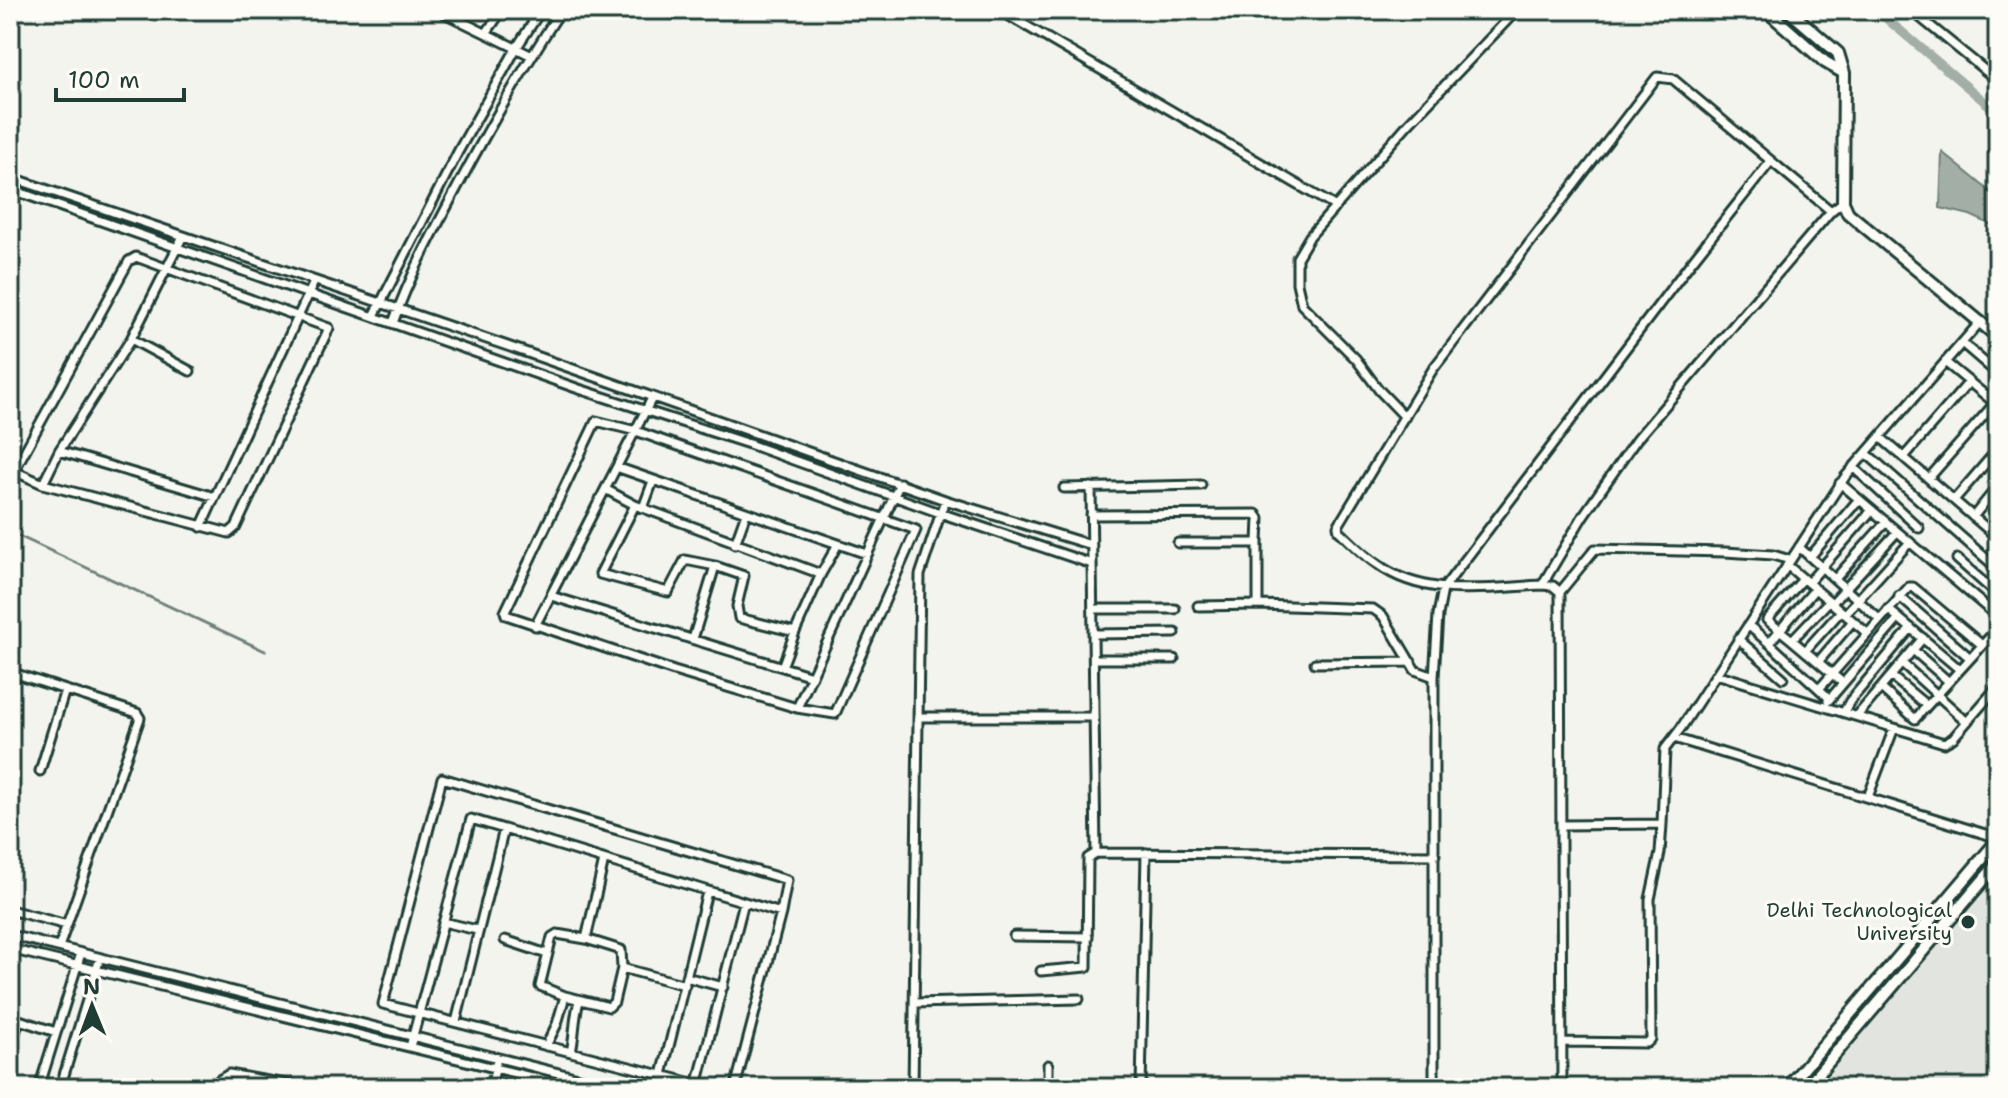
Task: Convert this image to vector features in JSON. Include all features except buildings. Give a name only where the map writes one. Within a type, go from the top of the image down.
[{"type":"street","points":[[438,10],[530,55]]},
{"type":"street","points":[[487,32],[502,10]]},
{"type":"street","points":[[374,316],[459,150],[541,10]]},
{"type":"street","points":[[393,323],[446,209],[530,55],[561,10]]},
{"type":"street","points":[[999,10],[1336,207]]},
{"type":"street","points":[[1405,417],[1300,301],[1296,269],[1299,252],[1417,114],[1517,10]]},
{"type":"street","points":[[1766,10],[1825,62],[1844,73]]},
{"type":"street","points":[[1788,10],[1838,53],[1844,73],[1843,202],[1848,213],[1998,337]]},
{"type":"street","points":[[1911,10],[1998,81]]},
{"type":"street","points":[[1560,592],[1553,586],[1542,585],[1443,589],[1423,585],[1377,565],[1338,529],[1455,339],[1657,77],[1673,79],[1831,211]]},
{"type":"street","points":[[1434,1088],[1432,676],[1443,589],[1771,161]]},
{"type":"street","points":[[10,177],[945,500],[1091,545]]},
{"type":"street","points":[[10,189],[178,250],[309,292],[1092,564]]},
{"type":"street","points":[[1542,585],[1583,516],[1636,440],[1831,211],[1843,202]]},
{"type":"street","points":[[43,484],[59,451],[131,339],[183,236]]},
{"type":"street","points":[[136,257],[168,268],[299,315],[327,326],[329,330],[234,530],[226,533],[43,484],[15,472],[14,468],[129,261],[136,257]]},
{"type":"street","points":[[201,527],[314,282]]},
{"type":"street","points":[[1562,1042],[1647,1043],[1651,1039],[1650,899],[1660,853],[1665,749],[1840,483],[1981,321]]},
{"type":"street","points":[[131,339],[190,371]]},
{"type":"street","points":[[1962,343],[1998,374]]},
{"type":"street","points":[[1929,478],[1996,405],[1945,362]]},
{"type":"street","points":[[1904,457],[1969,382]]},
{"type":"street","points":[[535,626],[619,468],[652,398]]},
{"type":"street","points":[[594,422],[636,431],[884,517],[915,528],[916,532],[837,712],[831,716],[535,626],[508,617],[505,612],[594,422]]},
{"type":"street","points":[[1880,437],[1998,538]]},
{"type":"street","points":[[1954,500],[1998,449]]},
{"type":"street","points":[[59,451],[215,497]]},
{"type":"street","points":[[1866,453],[1998,569]]},
{"type":"street","points":[[1853,467],[1919,528]]},
{"type":"street","points":[[619,468],[867,554]]},
{"type":"street","points":[[653,481],[600,574],[668,592],[685,560],[715,566],[744,576],[736,614],[739,618],[795,632]]},
{"type":"street","points":[[797,708],[900,483]]},
{"type":"street","points":[[1840,483],[1998,617]]},
{"type":"street","points":[[1064,488],[1201,485]]},
{"type":"street","points":[[1973,517],[1998,486]]},
{"type":"street","points":[[1091,487],[1096,853]]},
{"type":"street","points":[[607,490],[735,544],[821,574]]},
{"type":"street","points":[[1810,557],[1859,499]]},
{"type":"street","points":[[913,1088],[920,575],[945,500]]},
{"type":"street","points":[[1769,643],[1822,567],[1872,510]]},
{"type":"street","points":[[735,544],[746,513]]},
{"type":"street","points":[[1091,515],[1256,514],[1259,518],[1258,605]]},
{"type":"street","points":[[1835,579],[1886,522]]},
{"type":"street","points":[[1792,640],[1897,532]]},
{"type":"street","points":[[1805,651],[1859,600],[1910,542]]},
{"type":"street","points":[[1178,543],[1258,543]]},
{"type":"street","points":[[782,667],[821,574],[838,544]]},
{"type":"street","points":[[1799,547],[1879,619]]},
{"type":"street","points":[[1562,1088],[1560,592],[1595,549],[1773,555],[1788,563],[1867,633]]},
{"type":"street","points":[[1957,559],[1998,595]]},
{"type":"street","points":[[693,639],[715,566]]},
{"type":"street","points":[[1767,620],[1809,584]]},
{"type":"street","points":[[1819,689],[1908,587],[1913,587],[1982,645]]},
{"type":"street","points":[[551,596],[812,676]]},
{"type":"street","points":[[1899,596],[1970,658]]},
{"type":"street","points":[[1198,606],[1373,609],[1383,616],[1420,673],[1432,676]]},
{"type":"street","points":[[1093,609],[1175,609]]},
{"type":"street","points":[[1888,609],[1959,669]]},
{"type":"street","points":[[1757,610],[1843,683]]},
{"type":"street","points":[[1824,706],[1899,618]]},
{"type":"street","points":[[1818,662],[1853,621]]},
{"type":"street","points":[[1748,625],[1830,699]]},
{"type":"street","points":[[1844,712],[1911,628]]},
{"type":"street","points":[[1913,734],[1915,719],[1926,705],[1998,628]]},
{"type":"street","points":[[1094,634],[1175,633]]},
{"type":"street","points":[[1857,716],[1923,638]]},
{"type":"street","points":[[1738,639],[1783,678]]},
{"type":"street","points":[[1913,650],[1948,681]]},
{"type":"street","points":[[1094,659],[1174,659]]},
{"type":"street","points":[[1315,663],[1411,662]]},
{"type":"street","points":[[1902,663],[1967,722]]},
{"type":"street","points":[[10,672],[137,713],[140,718],[59,947]]},
{"type":"street","points":[[1716,674],[1940,742],[1948,742],[1998,686]]},
{"type":"street","points":[[1891,676],[1926,705]]},
{"type":"street","points":[[1881,688],[1915,719]]},
{"type":"street","points":[[40,771],[65,690]]},
{"type":"street","points":[[918,717],[1094,717]]},
{"type":"street","points":[[1868,797],[1894,728]]},
{"type":"street","points":[[1674,738],[1998,839],[1787,1088]]},
{"type":"street","points":[[712,1088],[383,1003],[443,777],[784,877],[788,884],[735,1088]]},
{"type":"street","points":[[410,1047],[469,820],[473,818],[781,913]]},
{"type":"street","points":[[1562,825],[1662,824]]},
{"type":"street","points":[[10,841],[14,827]]},
{"type":"street","points":[[456,1022],[504,829]]},
{"type":"street","points":[[1041,971],[1085,969],[1088,858],[1096,853],[1435,855]]},
{"type":"street","points":[[1141,1088],[1146,853]]},
{"type":"street","points":[[586,939],[604,860]]},
{"type":"street","points":[[1806,1088],[1998,863]]},
{"type":"street","points":[[662,1075],[707,892]]},
{"type":"street","points":[[697,1086],[744,902]]},
{"type":"street","points":[[10,910],[67,925]]},
{"type":"street","points":[[443,922],[477,930]]},
{"type":"street","points":[[10,935],[618,1088]]},
{"type":"street","points":[[554,935],[586,939],[621,950],[622,968],[612,1005],[606,1007],[579,1001],[540,986],[547,954],[554,935]]},
{"type":"street","points":[[1014,936],[1088,937]]},
{"type":"street","points":[[505,940],[547,954]]},
{"type":"street","points":[[10,949],[576,1088]]},
{"type":"street","points":[[39,1088],[81,953]]},
{"type":"street","points":[[60,1088],[100,958]]},
{"type":"street","points":[[622,968],[723,987]]},
{"type":"street","points":[[546,1046],[557,1024],[565,996]]},
{"type":"street","points":[[914,1003],[1079,999]]},
{"type":"street","points":[[571,1052],[579,1001]]},
{"type":"street","points":[[10,1049],[14,1019],[56,1032]]},
{"type":"street","points":[[491,1088],[498,1058]]},
{"type":"street","points":[[1048,1065],[1048,1088]]},
{"type":"street","points":[[217,1088],[219,1080],[229,1074],[280,1086],[308,1088]]},
{"type":"street","points":[[251,1088],[253,1078]]},
{"type":"shaded area","points":[[1942,152],[1998,198],[1998,228],[1970,215],[1940,208]]},
{"type":"shaded area","name":"Delhi Technological University","points":[[1998,852],[1998,1088],[1796,1088],[1982,869]]},
{"type":"waterway","points":[[1876,10],[1998,113]]},
{"type":"waterway","points":[[10,532],[265,651]]},
{"type":"place","name":"Delhi Technological University","points":[[1968,922]]}]
